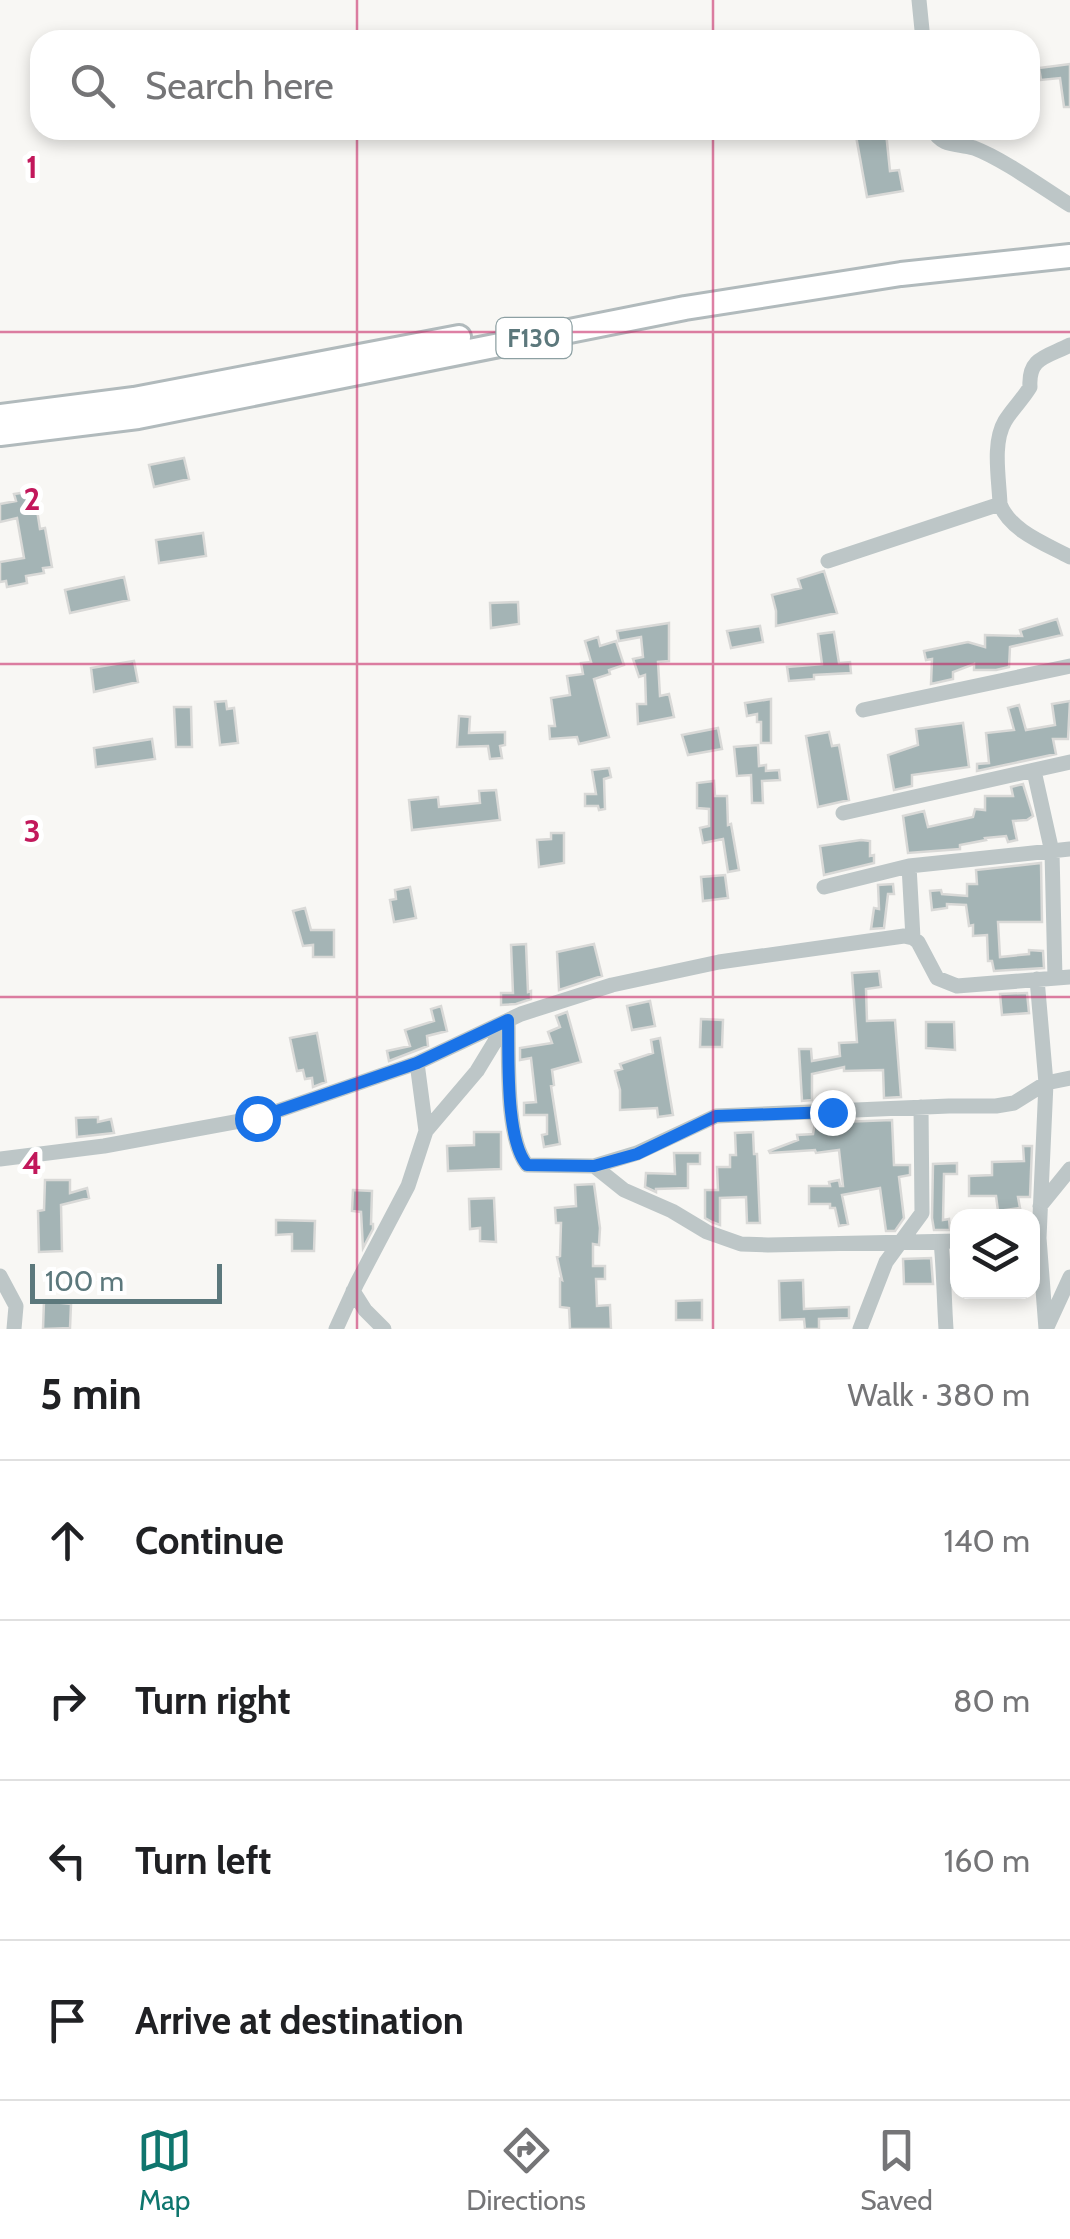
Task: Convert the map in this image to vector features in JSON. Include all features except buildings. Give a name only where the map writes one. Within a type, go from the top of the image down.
[{"type":"main road","name":"F130","points":[[0,416],[134,399],[678,296],[880,262],[1070,240]]},
{"type":"main road","name":"F130","points":[[0,434],[138,417],[684,308],[901,274],[1070,256]]},
{"type":"street","points":[[919,0],[922,30]]},
{"type":"street","points":[[940,140],[975,148],[1070,205]]},
{"type":"street","points":[[1070,344],[1032,366],[1030,387],[1000,431],[998,449],[1003,512],[1025,532],[1070,558]]},
{"type":"street","points":[[828,561],[1000,504]]},
{"type":"street","points":[[863,710],[1070,666]]},
{"type":"street","points":[[842,813],[1070,762]]},
{"type":"street","points":[[0,1159],[104,1146],[257,1118],[417,1063],[508,1020],[612,985],[718,962],[904,936],[918,942],[937,978],[948,984],[1063,978],[1052,852],[1034,771]]},
{"type":"street","points":[[824,887],[909,866],[1070,849]]},
{"type":"street","points":[[909,866],[913,938]]},
{"type":"street","points":[[1037,979],[1046,1083],[1040,1209]]},
{"type":"street","points":[[336,1329],[408,1186],[426,1131],[476,1070],[508,1020]]},
{"type":"street","points":[[508,1020],[512,1113],[518,1155],[527,1165],[594,1166],[637,1154],[716,1116],[996,1106],[1014,1103],[1046,1083],[1070,1078]]},
{"type":"street","points":[[417,1063],[426,1131]]},
{"type":"street","points":[[860,1329],[886,1262],[922,1212],[921,1107]]},
{"type":"street","points":[[594,1166],[624,1190],[707,1232],[741,1244],[949,1241],[944,1294],[946,1329]]},
{"type":"street","points":[[1040,1206],[1070,1170]]},
{"type":"street","points":[[1040,1274],[1046,1329],[1070,1277]]},
{"type":"street","points":[[0,1276],[16,1306],[14,1329]]},
{"type":"street","points":[[354,1291],[365,1310],[384,1329]]},
{"type":"route","points":[[257,1118],[417,1063],[508,1020],[512,1113],[518,1155],[527,1165],[594,1166],[637,1154],[716,1116],[832,1112]]}]
